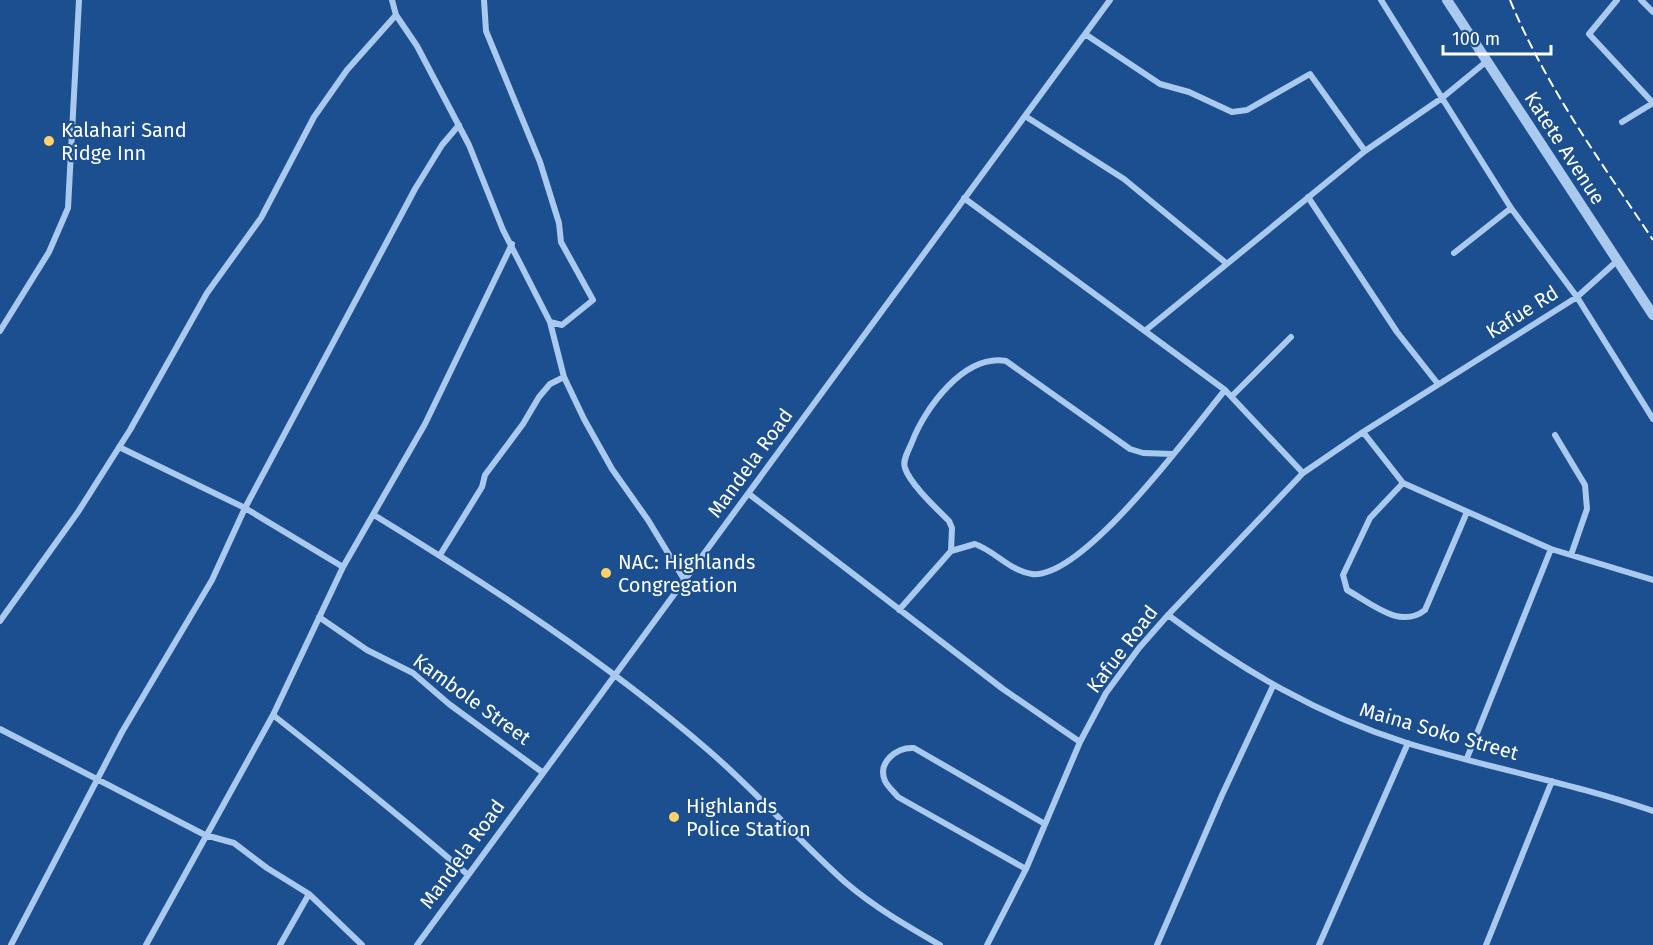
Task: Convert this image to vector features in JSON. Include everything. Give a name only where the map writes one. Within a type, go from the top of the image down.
[{"type":"street","points":[[0,331],[49,252],[68,208],[79,0]]},
{"type":"street","points":[[392,0],[396,15],[417,46],[459,125],[500,222],[550,322],[564,377],[612,469],[648,520],[685,581]]},
{"type":"street","points":[[484,0],[486,31],[540,162],[559,223],[561,242],[593,300],[562,325],[550,322]]},
{"type":"street","name":"Mandela Road","points":[[417,945],[542,771],[615,677],[1110,0]]},
{"type":"street","points":[[1381,0],[1511,208],[1577,297],[1653,419]]},
{"type":"street","name":"Katete Avenue","points":[[1447,0],[1653,315]]},
{"type":"street","points":[[1617,0],[1589,34],[1653,103],[1622,122]]},
{"type":"street","points":[[1641,0],[1653,12]]},
{"type":"street","points":[[0,621],[78,512],[207,293],[261,218],[314,117],[348,70],[396,15]]},
{"type":"street","points":[[1085,34],[1160,84],[1189,92],[1232,112],[1247,110],[1310,74],[1365,151]]},
{"type":"street","points":[[1146,330],[1365,151],[1442,98],[1487,61]]},
{"type":"street","points":[[1026,116],[1124,179],[1226,263]]},
{"type":"street","points":[[11,945],[122,732],[212,580],[245,508],[415,189],[442,145],[459,125]]},
{"type":"street","points":[[1308,197],[1396,332],[1438,384]]},
{"type":"street","points":[[964,198],[1226,390],[1303,473]]},
{"type":"street","points":[[1454,253],[1511,208]]},
{"type":"street","points":[[146,945],[273,715],[343,567],[425,424],[512,244]]},
{"type":"street","name":"Kafue Rd","points":[[1362,432],[1577,297],[1617,261]]},
{"type":"street","points":[[1232,396],[1291,337]]},
{"type":"street","points":[[951,551],[952,528],[949,521],[904,468],[905,457],[928,409],[947,387],[985,362],[997,360],[1012,364],[1130,449],[1150,454],[1173,454]]},
{"type":"street","points":[[440,555],[482,487],[485,475],[523,424],[528,413],[550,384],[564,377]]},
{"type":"street","points":[[899,610],[951,551],[975,544],[1010,566],[1031,574],[1047,573],[1074,558],[1103,533],[1226,390]]},
{"type":"street","points":[[1362,432],[1403,483],[1551,549],[1653,580]]},
{"type":"street","name":"Kafue Road","points":[[987,945],[1026,868],[1080,742],[1116,678],[1168,615],[1303,473],[1362,432]]},
{"type":"street","points":[[1555,435],[1585,485],[1587,509],[1571,555]]},
{"type":"street","points":[[118,447],[245,508],[343,567]]},
{"type":"street","points":[[1403,483],[1370,518],[1343,574],[1347,590],[1393,615],[1405,620],[1415,618],[1425,610],[1467,512]]},
{"type":"street","points":[[749,494],[1029,708],[1080,742]]},
{"type":"street","points":[[374,515],[440,555],[615,677],[708,749],[846,882],[880,909],[940,945]]},
{"type":"street","points":[[1467,758],[1551,549]]},
{"type":"street","name":"Maina Soko Street","points":[[1168,615],[1220,654],[1273,686],[1354,724],[1408,743],[1552,781],[1653,811]]},
{"type":"street","name":"Kambole Street","points":[[319,617],[367,650],[413,674],[449,704],[542,771]]},
{"type":"street","points":[[1156,945],[1273,686]]},
{"type":"street","points":[[273,715],[375,793],[399,818],[467,874]]},
{"type":"street","points":[[0,729],[100,778],[205,835],[234,843],[267,868],[309,894],[362,945]]},
{"type":"street","points":[[1319,945],[1408,743]]},
{"type":"street","points":[[1026,868],[898,797],[885,781],[884,766],[893,753],[902,747],[928,753],[996,797],[1045,824]]},
{"type":"street","points":[[1486,945],[1552,781]]},
{"type":"street","points":[[280,945],[309,894]]},
{"type":"railway","points":[[1510,0],[1557,94],[1653,240]]},
{"type":"place","name":"Kalahari Sand Ridge Inn","points":[[49,141]]},
{"type":"place","name":"NAC: Highlands Congregation","points":[[606,573]]},
{"type":"place","name":"Highlands Police Station","points":[[674,817]]}]
